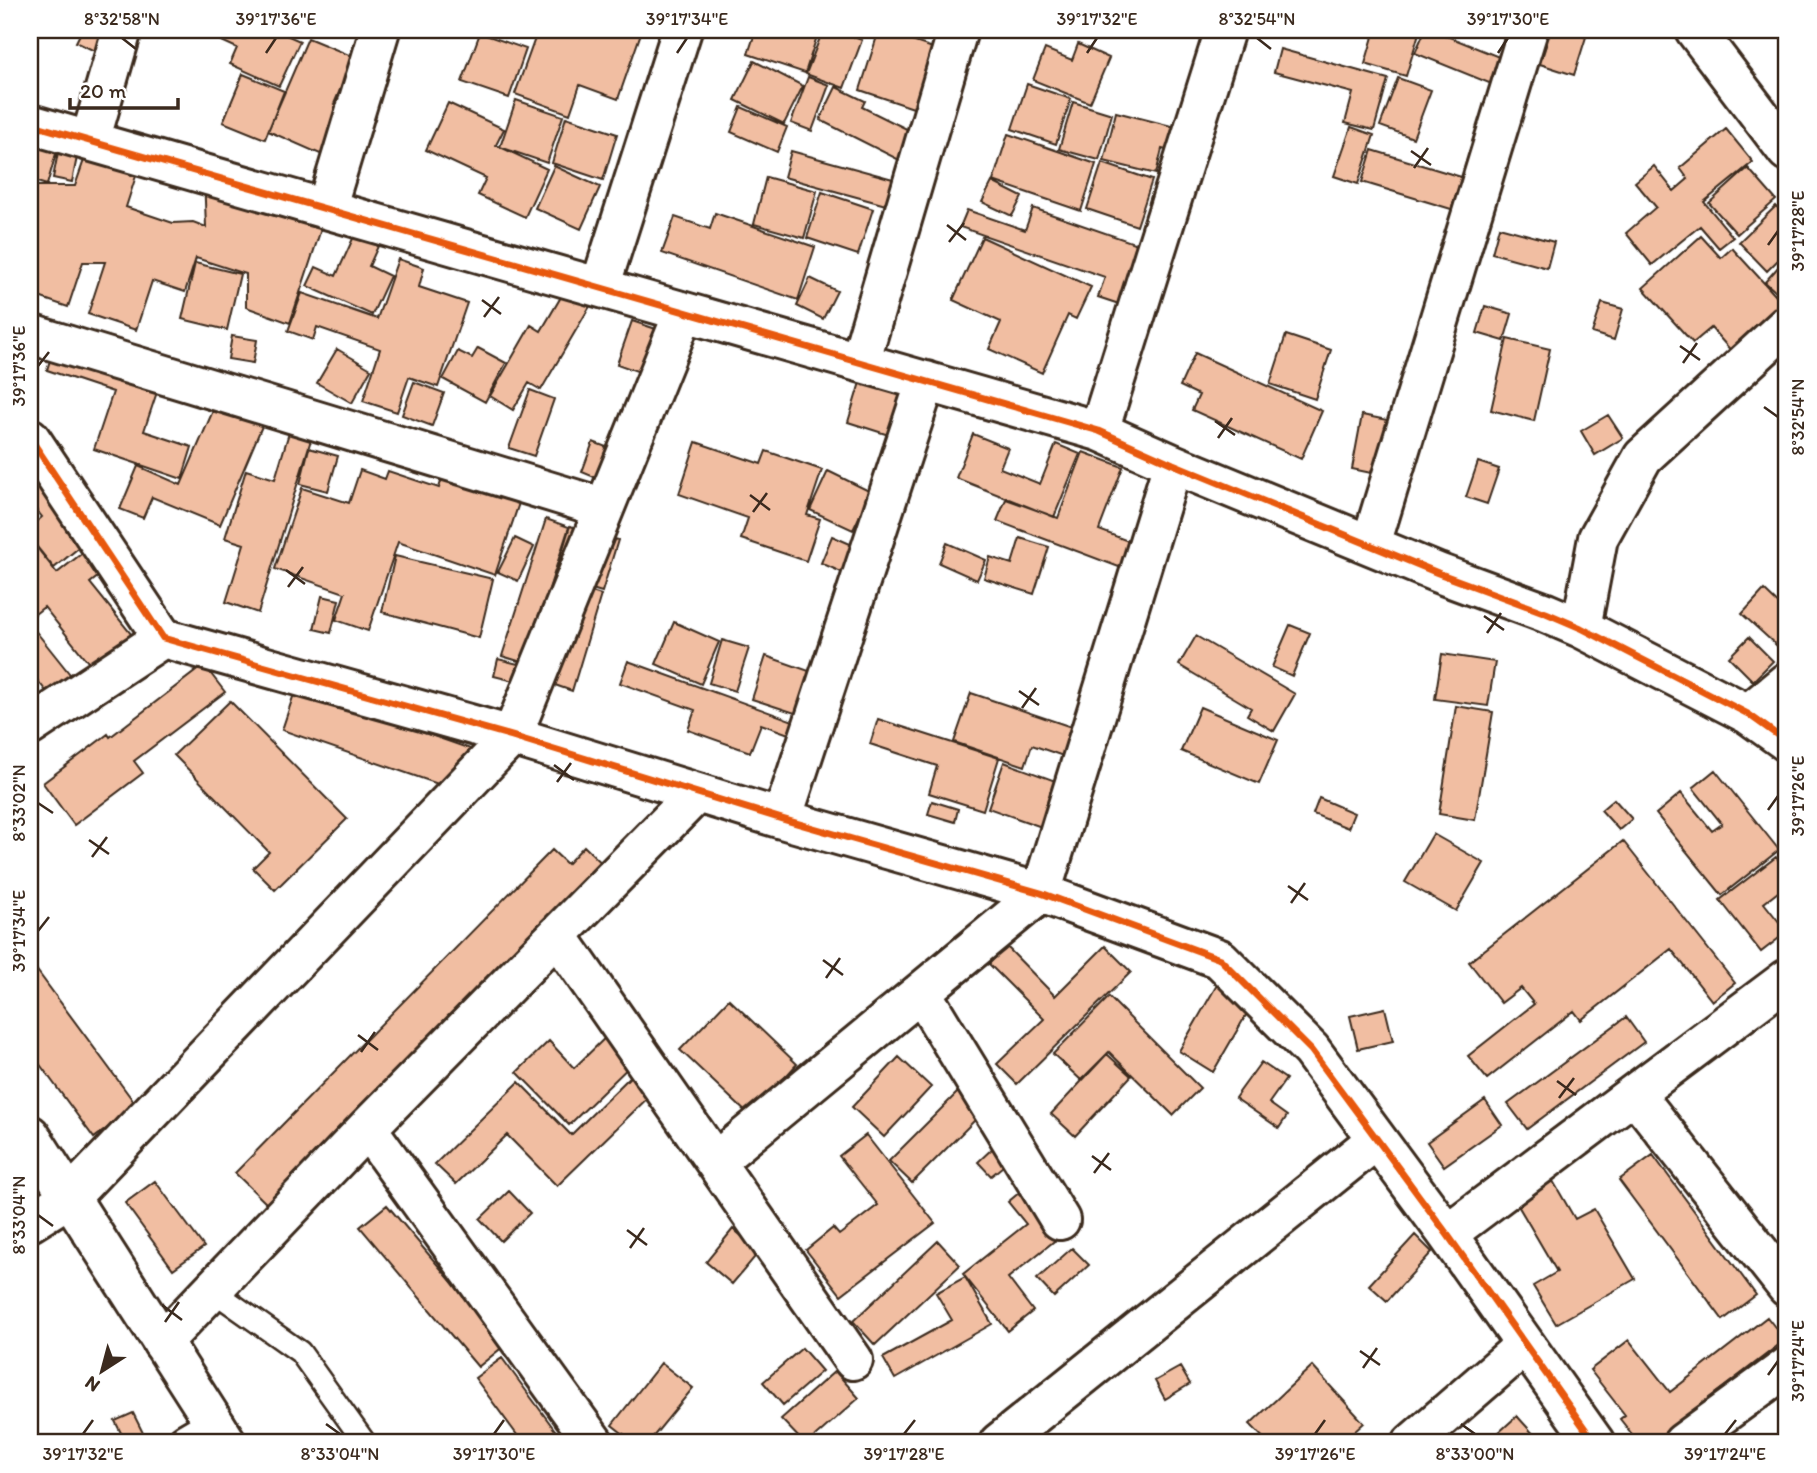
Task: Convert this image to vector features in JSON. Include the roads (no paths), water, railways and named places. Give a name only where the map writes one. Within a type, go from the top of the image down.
[{"type":"street","points":[[90,141],[122,30]]},
{"type":"street","points":[[326,209],[380,30]]},
{"type":"street","points":[[600,287],[682,30]]},
{"type":"street","points":[[860,362],[958,30]]},
{"type":"street","points":[[1099,431],[1225,30]]},
{"type":"street","points":[[1695,30],[1787,150]]},
{"type":"street","points":[[1371,544],[1520,32]]},
{"type":"street","points":[[30,124],[1099,431],[1438,573],[1581,628],[1748,713],[1787,742]]},
{"type":"street","points":[[30,1222],[70,1197],[512,736],[684,312]]},
{"type":"street","points":[[1581,628],[1598,538],[1643,457],[1787,325]]},
{"type":"street","points":[[30,334],[604,508]]},
{"type":"street","points":[[782,819],[926,381]]},
{"type":"street","points":[[30,438],[163,638],[512,736],[782,819],[1041,893],[1220,959],[1311,1050],[1447,1234],[1595,1443]]},
{"type":"street","points":[[715,1162],[1041,893],[1173,464]]},
{"type":"street","points":[[30,726],[163,638]]},
{"type":"street","points":[[1748,713],[1787,682]]},
{"type":"street","points":[[162,1342],[367,1128],[697,793]]},
{"type":"street","points":[[557,935],[853,1360]]},
{"type":"street","points":[[1447,1234],[1787,979]]},
{"type":"street","points":[[921,992],[1060,1220]]},
{"type":"street","points":[[1634,1094],[1787,1287]]},
{"type":"street","points":[[367,1128],[594,1443]]},
{"type":"street","points":[[30,1135],[162,1342],[210,1438]]},
{"type":"street","points":[[999,1443],[1376,1140]]},
{"type":"street","points":[[1412,1443],[1525,1345]]},
{"type":"street","points":[[1683,1443],[1787,1367]]},
{"type":"lane","points":[[212,1290],[300,1352],[365,1443]]}]
